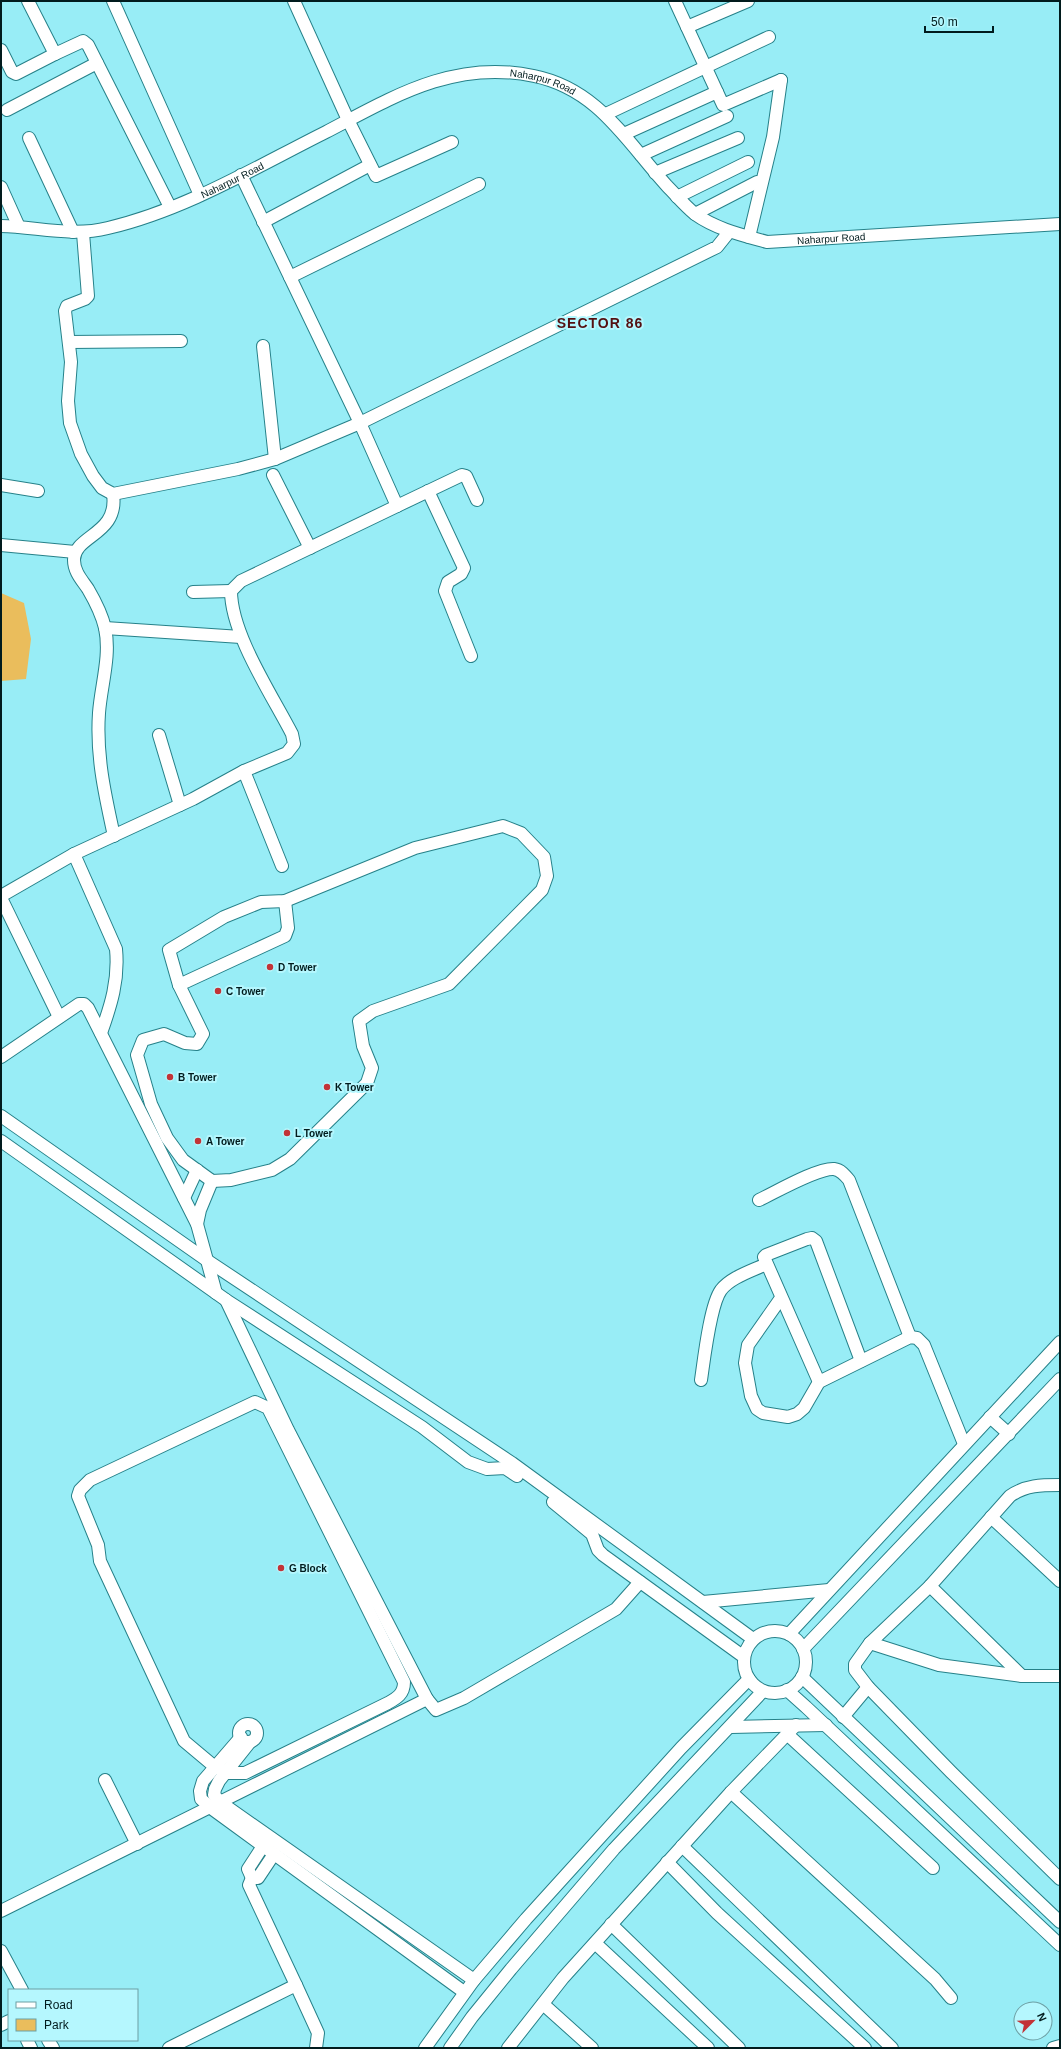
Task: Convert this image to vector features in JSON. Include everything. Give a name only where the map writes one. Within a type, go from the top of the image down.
[{"type":"street","points":[[28,1],[55,54]]},
{"type":"street","points":[[113,1],[200,195]]},
{"type":"street","points":[[294,1],[374,174],[379,176],[452,142]]},
{"type":"street","points":[[675,1],[723,104],[781,80],[773,137],[749,237]]},
{"type":"street","points":[[687,27],[748,1]]},
{"type":"street","points":[[606,114],[768,37]]},
{"type":"street","points":[[1,50],[12,72],[16,74],[83,41],[88,45],[170,207]]},
{"type":"street","points":[[7,110],[97,63]]},
{"type":"street","name":"Naharpur Road","points":[[1,226],[78,233],[111,228],[200,195],[408,90],[458,74],[499,72],[531,75],[550,80],[588,100],[606,114],[677,197],[695,214],[729,232],[767,242],[1060,224]]},
{"type":"street","points":[[624,134],[717,92]]},
{"type":"street","points":[[641,155],[727,116]]},
{"type":"street","points":[[29,138],[78,233],[89,291],[85,299],[65,308],[71,362],[68,401],[70,423],[81,454],[93,476],[102,488],[113,494],[238,469],[275,459],[360,423],[717,247],[729,232]]},
{"type":"street","points":[[656,173],[738,138]]},
{"type":"street","points":[[677,197],[748,162]]},
{"type":"street","points":[[263,222],[370,165]]},
{"type":"street","points":[[241,175],[360,423],[397,506]]},
{"type":"street","points":[[695,214],[757,182]]},
{"type":"street","points":[[290,277],[479,184]]},
{"type":"street","points":[[1,188],[19,227]]},
{"type":"street","points":[[69,342],[181,341]]},
{"type":"street","points":[[262,346],[275,459]]},
{"type":"street","points":[[273,475],[310,548]]},
{"type":"street","points":[[192,592],[231,591],[241,581],[462,475],[466,476],[477,500]]},
{"type":"street","points":[[1,485],[38,491]]},
{"type":"street","points":[[428,491],[464,568],[461,574],[448,582],[445,591],[471,656]]},
{"type":"street","points":[[113,494],[114,504],[107,523],[75,552],[74,560],[75,569],[98,608],[105,628],[106,664],[99,712],[98,738],[102,784],[114,836]]},
{"type":"street","points":[[1,545],[75,552]]},
{"type":"street","points":[[59,1016],[1,897],[74,854],[180,805],[244,771],[287,754],[294,744],[292,734],[241,638],[231,606],[231,591]]},
{"type":"street","points":[[105,628],[241,638]]},
{"type":"street","points":[[159,735],[180,805]]},
{"type":"street","points":[[244,771],[282,866]]},
{"type":"street","points":[[503,826],[521,833],[544,857],[547,876],[542,890],[449,984],[373,1011],[359,1021],[363,1046],[372,1068],[366,1083],[290,1159],[272,1170],[232,1180],[212,1181],[183,1160],[167,1138],[151,1104],[137,1055],[143,1040],[164,1034],[185,1043],[197,1044],[203,1034],[179,985],[169,950],[224,916],[261,902],[285,902],[415,848],[503,826]]},
{"type":"street","points":[[74,854],[116,949],[117,962],[113,999],[100,1033]]},
{"type":"street","points":[[179,985],[285,936],[288,928],[285,902]]},
{"type":"street","points":[[1,1057],[59,1016],[79,1004],[84,1004],[88,1008],[197,1224],[216,1293]]},
{"type":"street","points":[[1,1116],[208,1261],[512,1463],[753,1639]]},
{"type":"street","points":[[1,1141],[226,1300],[422,1427],[468,1462],[487,1469],[505,1468],[536,1489],[592,1534],[598,1550],[603,1555],[744,1657]]},
{"type":"street","points":[[759,1200],[821,1171],[835,1169],[843,1173],[849,1180],[910,1337]]},
{"type":"street","points":[[184,1198],[196,1170]]},
{"type":"street","points":[[197,1224],[200,1210],[212,1181]]},
{"type":"street","points":[[819,1382],[766,1264],[764,1257],[766,1255],[808,1239],[812,1238],[816,1241],[862,1361]]},
{"type":"street","points":[[701,1380],[714,1308],[720,1291],[729,1283],[766,1264]]},
{"type":"street","points":[[781,1298],[748,1345],[745,1363],[750,1396],[757,1409],[763,1413],[788,1417],[797,1414],[804,1408],[819,1382],[910,1337],[917,1338],[924,1345],[964,1444]]},
{"type":"street","points":[[226,1300],[288,1430],[427,1699],[434,1708],[439,1710],[464,1698],[616,1609],[640,1582]]},
{"type":"street","points":[[789,1634],[1060,1342]]},
{"type":"street","points":[[803,1649],[1060,1379]]},
{"type":"street","points":[[254,1402],[268,1408],[404,1682],[404,1687],[397,1698],[388,1703],[245,1773],[227,1773],[215,1767],[184,1741],[100,1561],[98,1544],[78,1496],[80,1490],[90,1480],[254,1402]]},
{"type":"street","points":[[990,1417],[1009,1434]]},
{"type":"street","points":[[1060,1485],[1038,1485],[1022,1488],[1010,1496],[930,1586],[870,1643],[856,1664],[855,1670],[868,1687],[1060,1879]]},
{"type":"street","points":[[991,1517],[1060,1581]]},
{"type":"street","points":[[930,1586],[1022,1676]]},
{"type":"street","points":[[703,1602],[829,1590]]},
{"type":"street","points":[[771,1630],[789,1634],[798,1640],[803,1649],[806,1658],[806,1668],[796,1685],[787,1690],[779,1693],[764,1691],[755,1686],[745,1672],[744,1657],[747,1647],[753,1639],[771,1630]]},
{"type":"street","points":[[870,1643],[939,1665],[1022,1676],[1060,1676]]},
{"type":"street","points":[[802,1677],[1060,1922]]},
{"type":"street","points":[[425,2048],[464,1992],[526,1919],[681,1748],[749,1679]]},
{"type":"street","points":[[843,1717],[868,1687]]},
{"type":"street","points":[[787,1690],[1060,1946]]},
{"type":"street","points":[[450,2048],[472,2017],[511,1969],[614,1850],[764,1691]]},
{"type":"street","points":[[806,1707],[819,1694]]},
{"type":"street","points":[[1,1911],[427,1699]]},
{"type":"street","points":[[508,2048],[563,1978],[731,1792],[796,1725]]},
{"type":"street","points":[[731,1727],[826,1725]]},
{"type":"street","points":[[787,1734],[933,1868]]},
{"type":"street","points":[[464,1992],[263,1846],[215,1805],[214,1789],[227,1773],[245,1739],[202,1781],[200,1791],[201,1799],[215,1805],[474,1980]]},
{"type":"street","points":[[105,1780],[137,1844]]},
{"type":"street","points":[[731,1792],[935,1979],[951,1998]]},
{"type":"street","points":[[263,1846],[248,1869],[252,1878],[249,1885],[318,2033],[316,2048]]},
{"type":"street","points":[[682,1846],[892,2048]]},
{"type":"street","points":[[252,1878],[258,1878],[274,1854]]},
{"type":"street","points":[[667,1862],[717,1913],[865,2048]]},
{"type":"street","points":[[696,1890],[712,1876]]},
{"type":"street","points":[[612,1924],[739,2048]]},
{"type":"street","points":[[595,1943],[708,2048]]},
{"type":"street","points":[[1,1951],[21,1989]]},
{"type":"street","points":[[169,2048],[296,1985]]},
{"type":"street","points":[[543,2004],[592,2048]]},
{"type":"street","points":[[1053,2048],[1060,2046]]},
{"type":"green space","points":[[1,593],[24,603],[31,639],[26,679],[1,681]]},
{"type":"place","name":"D Tower","points":[[270,967]]},
{"type":"place","name":"C Tower","points":[[218,991]]},
{"type":"place","name":"B Tower","points":[[170,1077]]},
{"type":"place","name":"K Tower","points":[[327,1087]]},
{"type":"place","name":"L Tower","points":[[287,1133]]},
{"type":"place","name":"A Tower","points":[[198,1141]]},
{"type":"place","name":"G Block","points":[[281,1568]]},
{"type":"district","name":"SECTOR 86","points":[[600,323]]}]
